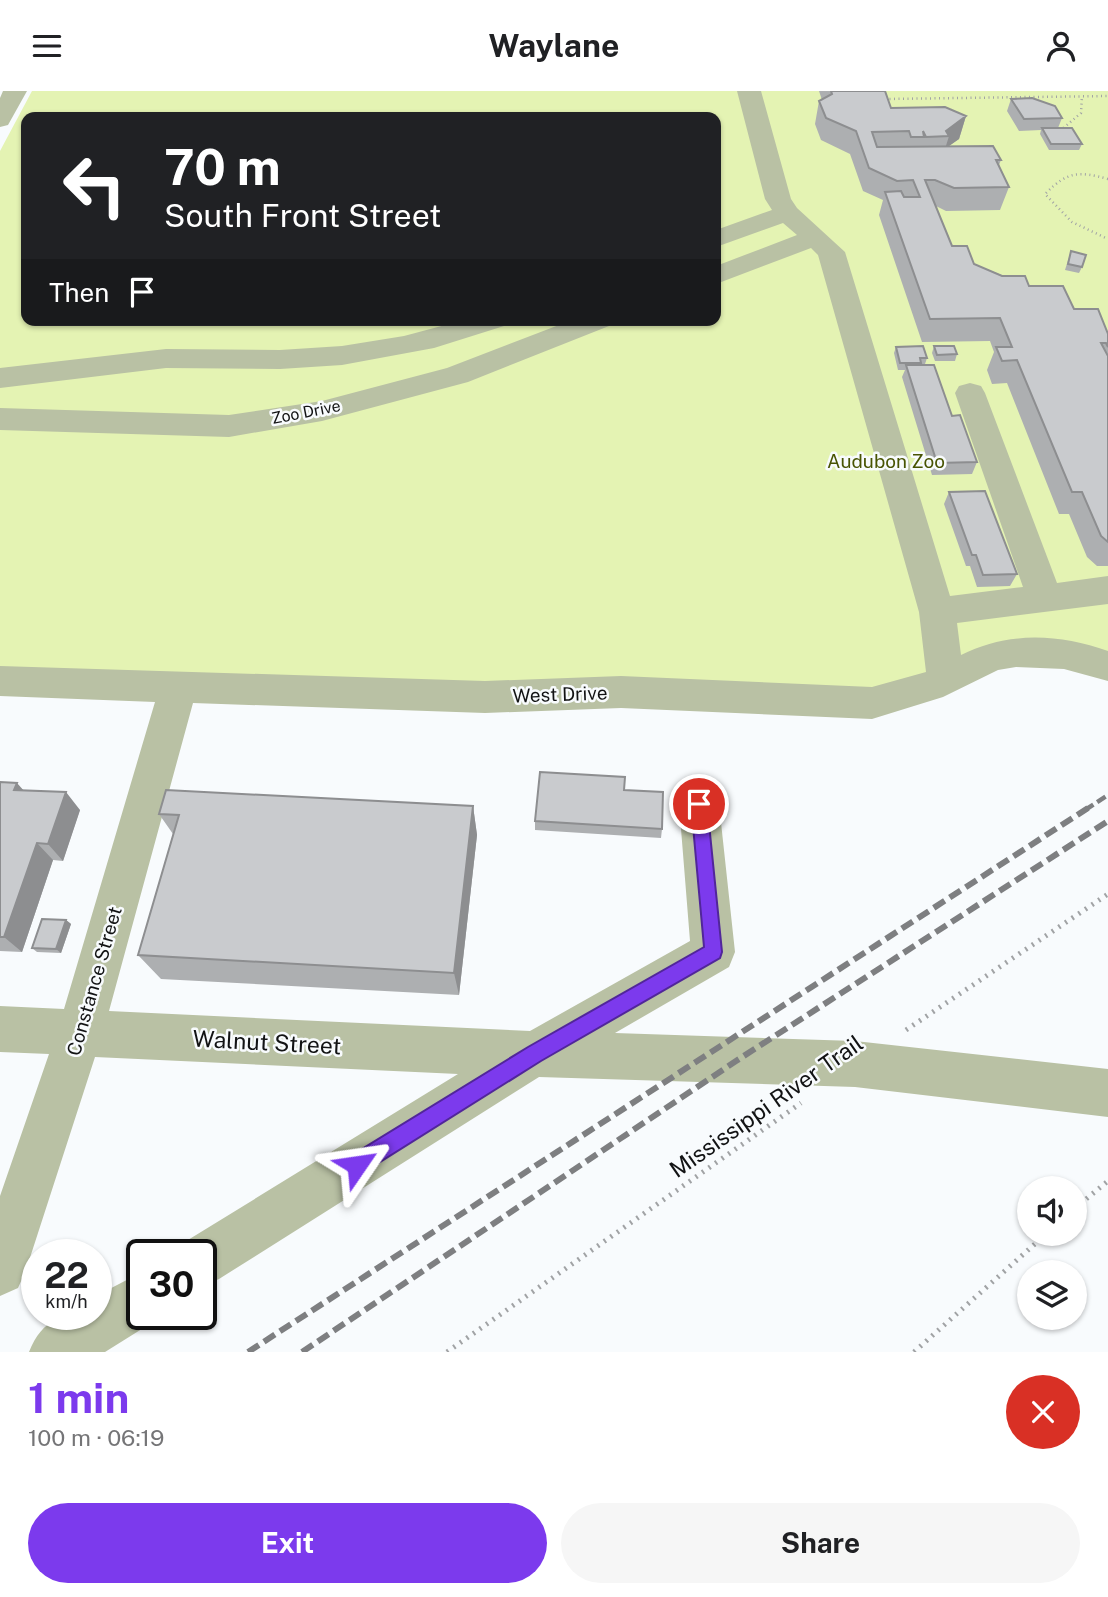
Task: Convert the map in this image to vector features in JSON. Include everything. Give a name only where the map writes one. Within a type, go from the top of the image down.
[{"type":"street","points":[[0,120],[15,91]]},
{"type":"street","points":[[749,91],[778,199],[787,213],[831,252],[937,612],[946,680]]},
{"type":"street","points":[[721,237],[787,213]]},
{"type":"street","points":[[721,274],[814,238]]},
{"type":"street","points":[[0,378],[190,357],[249,360],[315,358],[400,347],[478,326]]},
{"type":"street","name":"Zoo Drive","points":[[0,419],[229,426],[282,418],[322,411],[457,375],[584,326]]},
{"type":"street","points":[[970,393],[1045,598]]},
{"type":"street","points":[[937,612],[1108,590]]},
{"type":"street","name":"West Drive","points":[[0,681],[485,697],[621,692],[872,703],[903,696],[946,680],[989,658],[1027,651],[1069,656],[1108,666]]},
{"type":"street","name":"Constance Street","points":[[0,1270],[80,1033],[178,688]]},
{"type":"street","points":[[217,1251],[534,1054],[713,952],[699,804]]},
{"type":"street","name":"Walnut Street","points":[[0,1029],[534,1054],[855,1065],[1108,1093]]},
{"type":"street","points":[[56,1352],[126,1309]]},
{"type":"path","points":[[1048,132],[1061,131],[1081,113],[1082,96]]},
{"type":"path","points":[[876,99],[1108,96]]},
{"type":"path","points":[[1108,179],[1085,172],[1062,176],[1045,194],[1072,222],[1108,239]]},
{"type":"path","name":"Mississippi River Trail","points":[[446,1352],[855,1065],[1108,894]]},
{"type":"path","points":[[1087,1198],[1108,1181]]},
{"type":"path","points":[[914,1352],[1033,1246]]},
{"type":"green space","name":"Audubon Zoo","points":[[32,91],[1108,91],[1108,666],[1026,651],[872,703],[0,672],[0,151]]},
{"type":"building","points":[[831,91],[885,91],[891,108],[945,107],[966,116],[946,131],[949,136],[926,137],[923,131],[924,137],[911,137],[909,131],[872,132],[877,147],[993,146],[1001,160],[996,160],[1009,187],[954,188],[935,180],[925,180],[952,246],[967,246],[974,264],[1002,276],[1025,276],[1029,286],[1063,286],[1074,309],[1098,309],[1108,334],[1108,347],[1106,343],[1101,343],[1108,356],[1108,542],[1101,536],[1082,492],[1072,492],[1017,360],[1002,361],[996,347],[1012,347],[1000,318],[930,319],[885,192],[901,191],[904,197],[920,197],[913,180],[897,181],[869,168],[856,131],[826,118],[819,101],[832,94]]},
{"type":"building","points":[[1032,98],[1055,106],[1062,118],[1024,119],[1011,99]]},
{"type":"building","points":[[1042,128],[1072,128],[1082,144],[1051,144]]},
{"type":"building","points":[[1071,251],[1086,255],[1082,267],[1068,264]]},
{"type":"building","points":[[923,346],[927,358],[920,358],[921,363],[900,363],[896,347]]},
{"type":"building","points":[[934,346],[954,346],[957,354],[937,355]]},
{"type":"building","points":[[906,365],[934,365],[952,416],[960,415],[977,462],[937,463]]},
{"type":"building","points":[[985,491],[1017,574],[983,575],[976,555],[972,555],[949,492]]},
{"type":"building","points":[[540,772],[625,777],[624,790],[663,792],[662,829],[535,821]]},
{"type":"building","points":[[0,782],[17,783],[14,790],[66,792],[48,844],[37,843],[4,937],[0,937]]},
{"type":"building","points":[[166,790],[473,806],[454,973],[138,955],[179,815],[159,814]]},
{"type":"building","points":[[42,919],[66,920],[56,949],[32,948]]},
{"type":"railway","points":[[1085,810],[1108,795]]},
{"type":"railway","points":[[248,1352],[1088,808]]},
{"type":"railway","points":[[302,1352],[736,1061],[1108,821]]},
{"type":"route","points":[[357,1165],[534,1054],[713,952],[699,804]]}]
